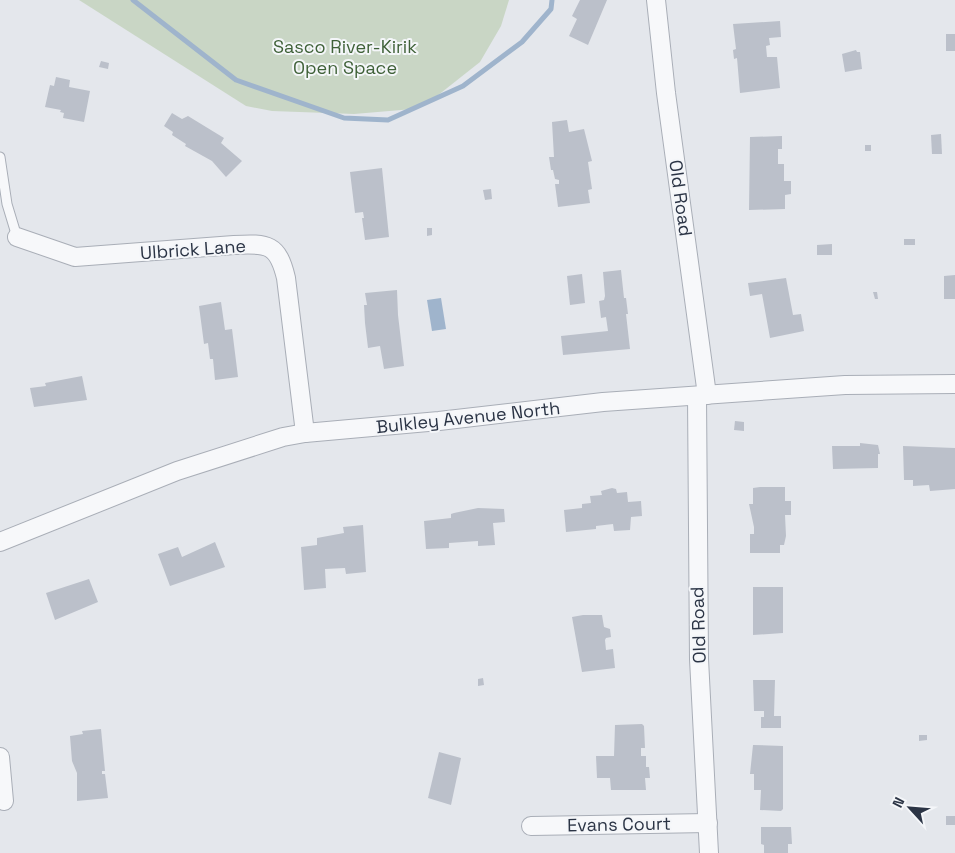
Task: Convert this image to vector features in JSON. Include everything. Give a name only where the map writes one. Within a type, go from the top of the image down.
[{"type":"street","name":"Old Road","points":[[656,0],[702,395],[699,650],[710,853]]},
{"type":"street","name":"Ulbrick Lane","points":[[17,237],[76,258],[253,244],[271,248],[282,259],[286,278],[305,433]]},
{"type":"street","name":"Bulkley Avenue North","points":[[0,542],[177,471],[282,437],[305,433],[439,421],[603,402],[846,385],[955,384]]},
{"type":"street","points":[[0,757],[4,801]]},
{"type":"street","name":"Evans Court","points":[[531,826],[708,822]]},
{"type":"lane","points":[[0,157],[7,204],[17,237]]},
{"type":"green space","name":"Sasco River-Kirik Open Space","points":[[79,0],[509,0],[501,26],[480,62],[437,96],[413,109],[354,114],[272,111],[246,106]]},
{"type":"water","points":[[441,298],[446,329],[432,331],[427,300]]},
{"type":"building","points":[[580,0],[607,0],[588,45],[569,36],[577,19],[572,16]]},
{"type":"building","points":[[780,21],[781,37],[769,38],[770,45],[766,46],[767,57],[777,57],[780,88],[740,93],[737,58],[734,59],[733,50],[736,49],[733,24]]},
{"type":"building","points":[[946,34],[955,34],[955,51],[946,51]]},
{"type":"building","points":[[856,50],[860,52],[862,69],[845,72],[842,54]]},
{"type":"building","points":[[101,61],[109,63],[108,69],[99,67]]},
{"type":"building","points":[[56,77],[70,80],[69,87],[90,91],[84,122],[63,118],[64,113],[60,112],[61,110],[45,107],[50,85],[54,86]]},
{"type":"building","points":[[172,113],[182,119],[188,116],[224,138],[221,143],[242,161],[226,177],[212,161],[185,146],[186,144],[172,135],[173,132],[164,126]]},
{"type":"building","points":[[567,120],[569,132],[584,129],[592,161],[588,162],[592,189],[588,190],[590,203],[558,207],[555,184],[559,184],[559,180],[555,179],[553,170],[551,170],[549,157],[554,157],[552,122]]},
{"type":"building","points":[[941,134],[942,154],[932,154],[931,135]]},
{"type":"building","points":[[782,136],[782,149],[778,149],[778,164],[784,164],[784,181],[791,181],[791,194],[785,195],[785,209],[749,210],[750,137]]},
{"type":"building","points":[[865,145],[871,145],[871,151],[865,151]]},
{"type":"building","points":[[382,168],[389,237],[365,240],[363,212],[355,213],[350,172]]},
{"type":"building","points":[[491,189],[492,199],[485,200],[483,190]]},
{"type":"building","points":[[427,228],[432,228],[432,235],[427,236]]},
{"type":"building","points":[[904,239],[915,239],[915,245],[904,245]]},
{"type":"building","points":[[832,244],[832,255],[817,255],[817,245]]},
{"type":"building","points":[[621,270],[628,314],[626,314],[630,349],[563,355],[561,336],[608,331],[606,317],[601,318],[599,301],[604,300],[605,296],[603,272]]},
{"type":"building","points":[[582,274],[585,303],[570,305],[567,276]]},
{"type":"building","points":[[955,275],[955,299],[944,299],[944,276]]},
{"type":"building","points":[[786,278],[793,315],[801,314],[804,331],[770,338],[762,294],[750,296],[748,283]]},
{"type":"building","points":[[397,290],[404,366],[384,369],[380,346],[368,348],[364,305],[367,305],[365,293]]},
{"type":"building","points":[[873,292],[877,292],[878,299],[875,299]]},
{"type":"building","points":[[221,302],[225,330],[232,329],[238,377],[215,380],[213,359],[210,359],[208,343],[204,344],[199,306]]},
{"type":"building","points":[[82,376],[87,400],[34,407],[30,388],[46,386],[45,383]]},
{"type":"building","points":[[735,421],[744,422],[744,431],[734,430]]},
{"type":"building","points":[[860,443],[878,445],[880,454],[878,454],[878,468],[833,469],[832,446],[860,446]]},
{"type":"building","points":[[903,446],[955,448],[955,489],[930,491],[929,485],[913,486],[913,480],[904,480]]},
{"type":"building","points":[[785,487],[785,501],[791,501],[791,515],[785,515],[786,536],[784,545],[780,545],[780,553],[750,553],[750,534],[754,534],[754,527],[749,504],[753,504],[753,488]]},
{"type":"building","points":[[612,488],[616,489],[617,493],[627,492],[628,502],[641,501],[642,516],[631,517],[630,530],[614,531],[613,524],[596,526],[596,529],[566,532],[564,510],[582,508],[582,504],[591,503],[590,496],[602,495],[601,491]]},
{"type":"building","points":[[478,508],[504,509],[505,522],[493,523],[495,545],[478,546],[478,541],[449,543],[449,548],[426,549],[424,521],[451,518],[451,514]]},
{"type":"building","points":[[363,525],[366,572],[346,574],[345,568],[325,569],[326,588],[304,590],[301,547],[317,545],[317,538],[344,533],[343,527]]},
{"type":"building","points":[[215,542],[225,567],[170,586],[158,554],[178,547],[182,557]]},
{"type":"building","points":[[89,579],[98,602],[55,620],[46,593]]},
{"type":"building","points":[[753,587],[783,587],[783,633],[753,635]]},
{"type":"building","points":[[602,615],[604,627],[610,629],[611,637],[605,640],[606,650],[613,649],[615,668],[582,672],[572,617]]},
{"type":"building","points":[[483,678],[484,685],[478,686],[478,679]]},
{"type":"building","points":[[753,680],[775,680],[774,716],[781,716],[781,728],[761,728],[761,717],[764,717],[764,711],[754,711]]},
{"type":"building","points":[[642,724],[644,726],[645,748],[641,748],[641,756],[646,756],[646,767],[649,767],[650,778],[645,778],[646,790],[611,790],[610,778],[597,778],[596,756],[614,756],[615,725]]},
{"type":"building","points":[[101,729],[105,771],[102,771],[102,774],[105,774],[108,798],[77,801],[77,773],[72,761],[70,736],[83,734],[82,731]]},
{"type":"building","points":[[919,735],[927,735],[927,740],[919,741]]},
{"type":"building","points":[[753,745],[783,746],[783,809],[781,811],[760,810],[761,790],[754,790],[754,774],[750,774]]},
{"type":"building","points":[[439,752],[461,758],[451,805],[428,798]]},
{"type":"building","points":[[946,816],[955,816],[955,825],[946,825]]},
{"type":"building","points":[[761,827],[791,827],[792,844],[788,844],[788,853],[764,853],[764,845],[761,844]]},
{"type":"waterway","points":[[133,0],[236,80],[344,118],[388,120],[463,86],[522,42],[551,9],[552,0]]}]
